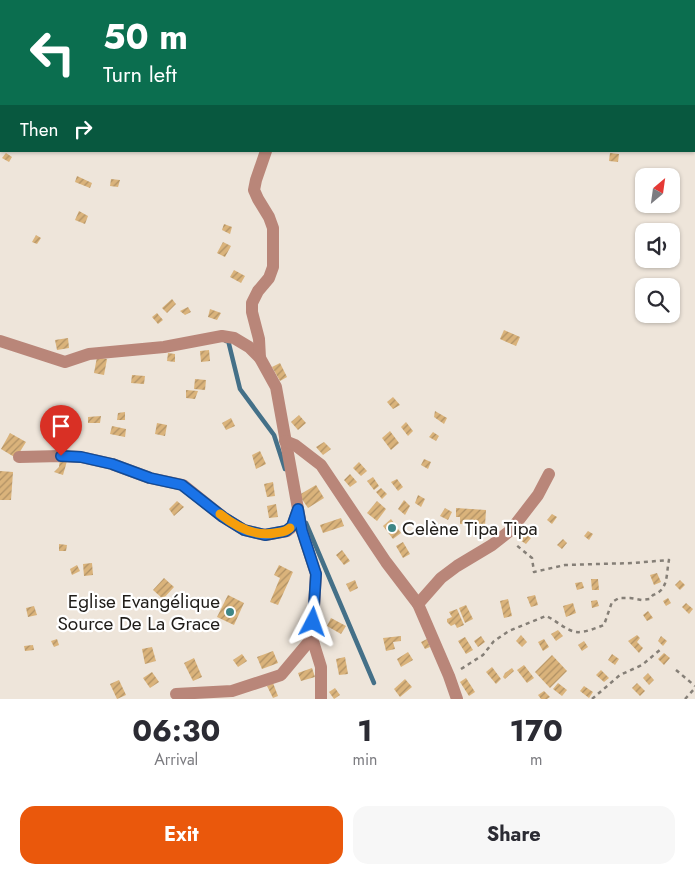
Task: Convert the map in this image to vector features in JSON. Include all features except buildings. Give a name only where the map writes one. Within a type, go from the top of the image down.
[{"type":"street","points":[[260,358],[260,340],[252,312],[252,303],[258,291],[269,278],[273,267],[273,228],[254,190],[266,152]]},
{"type":"street","points":[[0,341],[65,362],[89,354],[164,347],[222,336],[234,338],[250,347],[260,358],[276,387],[302,531],[316,574],[312,638],[320,667],[321,699]]},
{"type":"street","points":[[285,440],[295,445],[321,465],[386,562],[418,604],[457,699]]},
{"type":"street","points":[[19,457],[81,457],[112,464],[150,478],[182,485],[223,517],[244,530],[265,535],[286,531],[292,526],[298,509]]},
{"type":"street","points":[[418,604],[441,578],[492,545],[511,530],[538,495],[549,474]]},
{"type":"street","points":[[176,694],[234,695],[281,674],[312,638]]},
{"type":"path","points":[[449,676],[483,655],[494,641],[509,631],[546,616],[576,632],[604,625],[612,602],[619,598],[650,599],[665,584],[668,576],[669,560],[633,564],[564,565],[534,572],[532,558],[504,535]]},
{"type":"path","points":[[592,699],[620,674],[642,665],[661,649]]},
{"type":"path","points":[[676,670],[695,687],[685,699]]},
{"type":"waterway","points":[[226,341],[228,340],[240,389],[274,435],[285,469]]},
{"type":"waterway","points":[[306,523],[374,683]]},
{"type":"slow traffic","points":[[220,514],[244,530],[265,535],[286,531],[290,528]]},
{"type":"place","name":"Celène Tipa Tipa","points":[[392,528]]},
{"type":"place","name":"Eglise Evangélique Source De La Grace","points":[[230,612]]},
{"type":"route","points":[[61,456],[81,457],[112,464],[150,478],[182,485],[223,517],[244,530],[265,535],[286,531],[292,526],[298,509],[302,531],[316,574],[313,622]]}]
